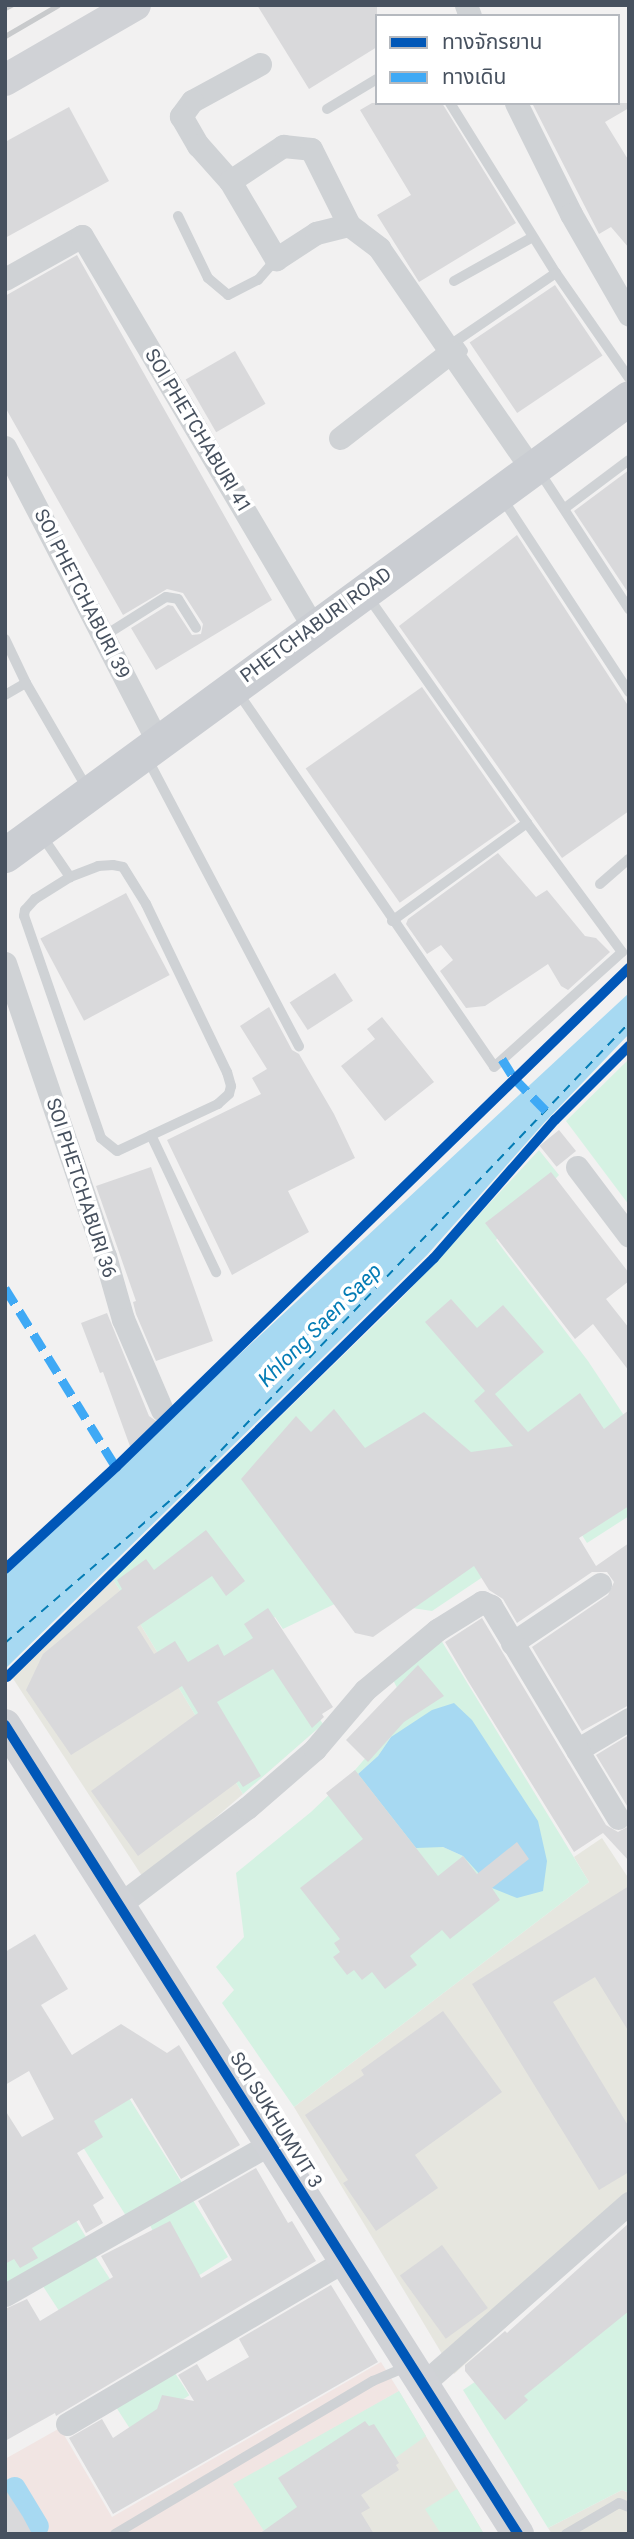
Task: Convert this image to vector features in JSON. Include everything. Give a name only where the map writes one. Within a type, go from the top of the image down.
[{"type":"main road","name":"PHETCHABURI ROAD","points":[[5,855],[629,398]]},
{"type":"street","points":[[5,80],[135,5]]},
{"type":"street","points":[[260,64],[192,101],[181,116],[198,145],[229,181],[276,259],[316,233],[349,225]]},
{"type":"street","points":[[517,105],[571,214],[629,315]]},
{"type":"street","points":[[229,181],[283,146],[311,149],[349,225],[379,248],[451,352],[536,465]]},
{"type":"street","name":"SOI PHETCHABURI 41","points":[[5,279],[82,236],[313,627]]},
{"type":"street","points":[[340,438],[451,352]]},
{"type":"street","name":"SOI PHETCHABURI 39","points":[[5,447],[104,636],[151,747]]},
{"type":"street","name":"SOI PHETCHABURI 36","points":[[5,963],[100,1243],[123,1320],[162,1410]]},
{"type":"street","points":[[577,1167],[629,1236]]},
{"type":"street","points":[[512,1643],[600,1584]]},
{"type":"street","points":[[119,1905],[315,1749],[365,1690],[437,1630],[482,1602],[491,1606],[618,1818]]},
{"type":"street","points":[[577,1750],[629,1719]]},
{"type":"street","name":"SOI SUKHUMVIT 3","points":[[5,1725],[518,2534]]},
{"type":"street","points":[[5,2295],[270,2144]]},
{"type":"street","points":[[418,2374],[629,2203]]},
{"type":"street","points":[[67,2424],[344,2261]]},
{"type":"lane","points":[[327,109],[375,80]]},
{"type":"lane","points":[[451,105],[531,238],[629,378]]},
{"type":"lane","points":[[178,216],[208,278],[228,295],[258,280],[276,259]]},
{"type":"lane","points":[[454,281],[531,238]]},
{"type":"lane","points":[[556,273],[456,341],[629,609]]},
{"type":"lane","points":[[565,508],[629,460]]},
{"type":"lane","points":[[498,493],[629,692]]},
{"type":"lane","points":[[234,686],[391,921],[494,1066],[622,952],[527,823],[364,590]]},
{"type":"lane","points":[[104,636],[166,597],[178,600],[196,628]]},
{"type":"lane","points":[[5,639],[26,682],[90,792]]},
{"type":"lane","points":[[5,695],[26,682]]},
{"type":"lane","points":[[151,747],[299,1046]]},
{"type":"lane","points":[[391,921],[527,823]]},
{"type":"lane","points":[[38,831],[70,877]]},
{"type":"lane","points":[[600,884],[629,859]]},
{"type":"lane","points":[[98,866],[123,867],[146,904],[230,1079],[229,1094],[218,1104],[117,1151],[101,1138],[26,922],[25,909],[28,905],[70,877],[98,866]]},
{"type":"lane","points":[[151,1135],[216,1272]]},
{"type":"lane","points":[[115,2534],[373,2381],[418,2374]]},
{"type":"lane","points":[[566,2534],[619,2503],[629,2507]]},
{"type":"shaded area","points":[[113,1579],[243,1794],[144,1879],[12,1677]]},
{"type":"shaded area","points":[[602,1838],[629,1879],[629,2216],[454,2374],[294,2107],[589,1882],[574,1857]]},
{"type":"shaded area","points":[[381,2362],[399,2391],[234,2484],[266,2534],[5,2534],[5,2459],[60,2428],[112,2517]]},
{"type":"shaded area","points":[[399,2391],[484,2534],[266,2534],[233,2484]]},
{"type":"shaded area","points":[[622,2490],[629,2493],[629,2534],[552,2534],[548,2528]]},
{"type":"green space","points":[[629,1059],[629,1205],[566,1121]]},
{"type":"green space","points":[[539,1150],[559,1175],[496,1240],[588,1361],[629,1423],[629,1516],[587,1543],[571,1518],[432,1611],[347,1598],[283,1629],[275,1617],[259,1631],[323,1724],[243,1794],[113,1579],[399,1301]]},
{"type":"green space","points":[[441,1640],[589,1882],[294,2107],[222,2003],[234,1990],[216,1967],[244,1937],[236,1873],[311,1812],[355,1770],[408,1709],[392,1678]],"holes":[[[391,1737],[463,1856],[443,1847],[358,1774],[378,1756]]]},
{"type":"green space","points":[[124,2090],[184,2186],[129,2220],[69,2124]]},
{"type":"green space","points":[[191,2197],[228,2257],[163,2298],[168,2263],[148,2221]]},
{"type":"green space","points":[[73,2216],[86,2237],[5,2286],[5,2257]]},
{"type":"green space","points":[[93,2253],[112,2282],[62,2315],[43,2286]]},
{"type":"green space","points":[[624,2280],[629,2287],[629,2493],[622,2490],[548,2528],[463,2390]]},
{"type":"green space","points":[[173,2370],[189,2395],[132,2432],[116,2407]]},
{"type":"green space","points":[[399,2391],[426,2436],[391,2461],[324,2534],[266,2534],[233,2484]]},
{"type":"green space","points":[[457,2489],[484,2534],[441,2534],[425,2509]]},
{"type":"water","name":"Khlong Saen Saep","points":[[629,993],[629,1034],[543,1124],[427,1255],[5,1669],[5,1572]]},
{"type":"water","points":[[454,1703],[472,1720],[538,1821],[547,1861],[543,1891],[517,1898],[492,1888],[463,1856],[443,1847],[416,1848],[358,1774],[378,1756],[391,1737],[432,1710]]},
{"type":"building","points":[[257,5],[377,5],[375,48],[309,89]]},
{"type":"building","points":[[372,103],[443,105],[516,223],[419,282],[377,215],[411,195],[360,110]]},
{"type":"building","points":[[629,103],[629,108],[605,122],[629,161],[629,248],[611,227],[599,234],[533,105]]},
{"type":"building","points":[[69,107],[109,181],[5,238],[5,142]]},
{"type":"building","points":[[77,255],[272,600],[156,670],[131,628],[168,605],[173,606],[192,635],[201,634],[203,624],[183,593],[167,589],[123,615],[5,407],[5,296]]},
{"type":"building","points":[[555,285],[603,355],[517,413],[470,343]]},
{"type":"building","points":[[235,351],[266,404],[216,432],[186,380]]},
{"type":"building","points":[[629,470],[629,594],[574,511]]},
{"type":"building","points":[[517,535],[629,707],[629,811],[562,858],[399,626]]},
{"type":"building","points":[[422,687],[516,821],[400,903],[306,768]]},
{"type":"building","points":[[498,853],[536,897],[547,890],[585,936],[596,938],[610,952],[568,990],[561,986],[548,964],[485,1006],[466,1008],[440,971],[453,960],[441,945],[427,954],[406,924],[408,919]]},
{"type":"building","points":[[126,893],[170,975],[84,1021],[40,939]]},
{"type":"building","points":[[335,973],[353,1001],[308,1030],[290,1002]]},
{"type":"building","points":[[269,1007],[292,1050],[299,1054],[334,1114],[355,1158],[288,1191],[309,1232],[232,1275],[167,1140],[261,1094],[252,1078],[267,1069],[240,1026]]},
{"type":"building","points":[[382,1017],[434,1082],[385,1121],[341,1066],[375,1039],[367,1029]]},
{"type":"building","points":[[559,1130],[576,1151],[557,1167],[540,1146]]},
{"type":"building","points":[[151,1167],[213,1341],[156,1361],[136,1314],[133,1302],[136,1301],[96,1186]]},
{"type":"building","points":[[551,1172],[629,1273],[629,1281],[606,1299],[629,1328],[629,1371],[593,1324],[575,1339],[485,1223]]},
{"type":"building","points":[[451,1299],[477,1328],[503,1305],[544,1352],[495,1394],[528,1432],[580,1393],[604,1429],[629,1410],[629,1506],[579,1538],[596,1566],[629,1543],[629,1705],[582,1731],[532,1647],[608,1595],[614,1582],[607,1572],[592,1572],[517,1623],[503,1599],[489,1590],[474,1566],[373,1637],[355,1633],[241,1479],[296,1416],[311,1432],[334,1409],[365,1448],[424,1412],[471,1452],[513,1446],[474,1401],[485,1391],[425,1322]]},
{"type":"building","points":[[107,1313],[149,1416],[159,1423],[131,1449],[103,1372],[100,1373],[81,1323]]},
{"type":"building","points":[[206,1530],[245,1581],[226,1596],[212,1576],[137,1627],[154,1654],[175,1641],[188,1662],[218,1644],[224,1656],[253,1638],[244,1624],[268,1608],[333,1707],[322,1714],[324,1717],[312,1728],[273,1669],[217,1702],[261,1776],[243,1787],[239,1781],[138,1856],[91,1791],[198,1713],[182,1686],[71,1755],[26,1690],[43,1654],[122,1589],[117,1580],[146,1559],[154,1570]]},
{"type":"building","points":[[482,1618],[606,1825],[618,1832],[629,1826],[629,1861],[603,1833],[574,1852],[468,1681],[445,1642]]},
{"type":"building","points":[[418,1665],[444,1696],[404,1722],[368,1762],[346,1740]]},
{"type":"building","points":[[629,1735],[629,1809],[596,1755]]},
{"type":"building","points":[[355,1770],[438,1876],[463,1856],[477,1874],[517,1842],[529,1859],[492,1888],[500,1900],[450,1939],[442,1930],[410,1956],[417,1965],[385,1989],[372,1972],[362,1980],[354,1970],[347,1975],[333,1957],[340,1952],[334,1943],[340,1939],[300,1888],[363,1839],[326,1793]]},
{"type":"building","points":[[629,1886],[629,2032],[595,1977],[553,2002],[629,2127],[629,2172],[599,2190],[472,1984]]},
{"type":"building","points":[[35,1934],[68,1989],[41,2005],[72,2055],[121,2024],[167,2053],[179,2045],[240,2145],[181,2179],[132,2098],[94,2121],[103,2137],[77,2153],[104,2198],[93,2205],[103,2223],[86,2233],[79,2220],[32,2248],[38,2258],[20,2268],[14,2259],[5,2264],[5,2110],[22,2137],[54,2119],[29,2071],[5,2085],[5,1952]]},
{"type":"building","points":[[443,2011],[502,2092],[415,2155],[438,2188],[376,2231],[343,2183],[348,2180],[305,2115],[364,2075],[361,2070]]},
{"type":"building","points":[[256,2168],[288,2223],[292,2221],[316,2261],[56,2416],[55,2413],[5,2441],[5,2309],[27,2299],[40,2321],[113,2277],[101,2256],[170,2221],[201,2278],[232,2260],[198,2201]]},
{"type":"building","points":[[629,2223],[629,2311],[524,2396],[528,2400],[505,2420],[465,2371],[465,2365],[505,2331],[507,2333]]},
{"type":"building","points":[[442,2245],[488,2308],[446,2339],[400,2276]]},
{"type":"building","points":[[331,2285],[378,2362],[113,2514],[69,2438],[102,2419],[113,2438],[157,2409],[162,2395],[194,2401],[178,2375],[197,2364],[207,2381],[249,2357],[239,2339]]},
{"type":"building","points":[[365,2421],[369,2426],[374,2424],[399,2463],[396,2465],[399,2470],[361,2495],[370,2508],[361,2513],[374,2534],[259,2534],[297,2507],[278,2478]]},
{"type":"building","points":[[5,2489],[23,2517],[32,2534],[5,2534]]},
{"type":"waterway","points":[[14,2488],[37,2526]]},
{"type":"ferry route","points":[[5,1643],[188,1485],[629,1023]]},
{"type":"railway","points":[[5,8],[11,5]]},
{"type":"railway","points":[[5,36],[58,5]]},
{"type":"marked path","points":[[502,1059],[514,1078],[555,1120]]},
{"type":"marked path","points":[[5,1288],[116,1467]]},
{"type":"cycle path","points":[[5,1569],[116,1467],[629,968]]},
{"type":"cycle path","points":[[7,1677],[434,1258],[555,1120],[629,1046]]},
{"type":"cycle path","points":[[5,1725],[518,2534]]}]
